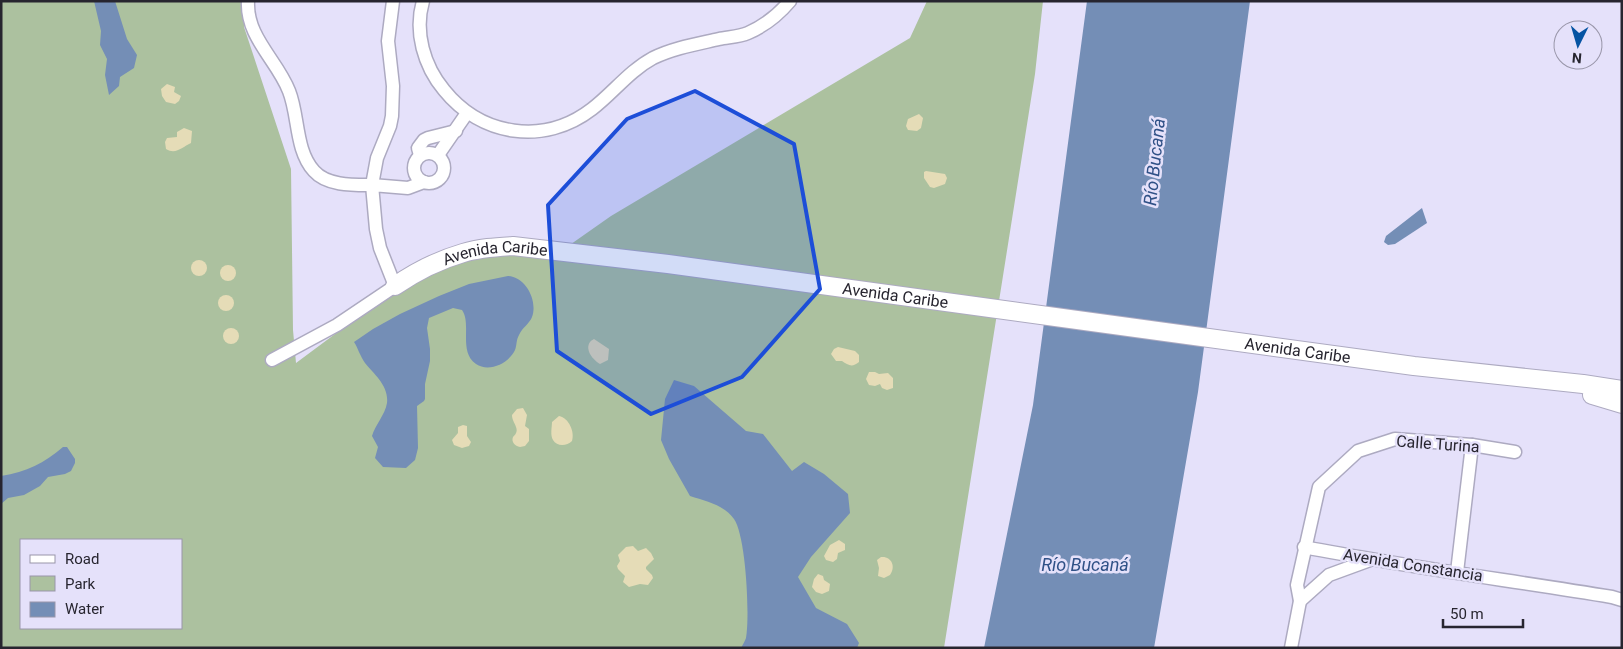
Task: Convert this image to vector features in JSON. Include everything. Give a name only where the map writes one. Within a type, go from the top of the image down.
[{"type":"street","points":[[248,1],[249,14],[256,38],[281,74],[289,91],[303,152],[313,171],[323,178],[338,182],[408,188],[424,182],[435,182],[442,175],[444,164],[438,155],[429,152],[420,155],[414,163],[416,176],[424,182]]},
{"type":"street","points":[[393,1],[388,41],[393,86],[392,116],[377,158],[372,185],[376,229],[380,248],[395,286]]},
{"type":"street","points":[[423,1],[420,34],[426,61],[442,88],[467,113],[504,129],[518,132],[533,132],[565,125],[593,108],[626,77],[653,58],[676,49],[747,33],[769,21],[790,1]]},
{"type":"street","points":[[438,155],[467,113]]},
{"type":"street","points":[[420,155],[418,148],[424,140],[456,131]]},
{"type":"street","name":"Avenida Caribe","points":[[272,360],[337,325],[412,274],[462,253],[513,246],[668,264],[1414,366],[1622,390]]},
{"type":"street","name":"Avenida Caribe","points":[[1546,381],[1622,404]]},
{"type":"street","name":"Calle Turina","points":[[1304,547],[1318,487],[1358,451],[1395,439],[1515,452]]},
{"type":"street","points":[[1457,572],[1472,446]]},
{"type":"street","points":[[1290,648],[1300,601],[1297,585],[1304,547]]},
{"type":"street","name":"Avenida Constancia","points":[[1304,547],[1370,560],[1602,595],[1622,600]]},
{"type":"street","points":[[1300,601],[1329,575],[1370,560]]},
{"type":"highlighted area","points":[[695,91],[794,144],[820,289],[742,377],[651,414],[557,351],[548,205],[627,119]]},
{"type":"green space","points":[[1,1],[246,1],[244,27],[291,169],[293,330],[296,363],[366,311],[443,264],[508,252],[554,256],[611,216],[910,38],[927,1],[1043,1],[1035,74],[944,648],[1,648]]},
{"type":"sand","points":[[167,84],[175,87],[174,92],[181,96],[175,104],[166,102],[162,96],[161,89]]},
{"type":"sand","points":[[919,114],[923,118],[921,128],[917,131],[908,130],[906,126],[908,119]]},
{"type":"sand","points":[[184,128],[192,131],[191,143],[176,151],[166,149],[165,142],[167,138],[177,137],[177,132]]},
{"type":"sand","points":[[924,172],[945,174],[947,178],[945,184],[934,188],[930,187],[924,178]]},
{"type":"sand","points":[[199,260],[205,262],[207,268],[205,274],[199,276],[193,274],[191,268],[193,262]]},
{"type":"sand","points":[[228,265],[234,267],[236,273],[234,279],[228,281],[222,279],[220,273],[222,267]]},
{"type":"sand","points":[[226,295],[232,297],[234,303],[232,309],[226,311],[220,309],[218,303],[220,297]]},
{"type":"sand","points":[[231,328],[237,330],[239,336],[237,342],[231,344],[225,342],[223,336],[225,330]]},
{"type":"sand","points":[[594,339],[609,349],[608,360],[600,364],[591,355],[588,348],[590,342]]},
{"type":"sand","points":[[838,347],[855,351],[859,355],[859,362],[848,365],[842,361],[836,361],[831,354]]},
{"type":"sand","points":[[869,372],[888,373],[893,378],[893,388],[887,390],[882,388],[880,384],[875,386],[869,385],[866,379]]},
{"type":"sand","points":[[523,408],[527,415],[525,426],[529,429],[529,441],[525,446],[520,447],[513,442],[517,429],[512,415],[517,409]]},
{"type":"sand","points":[[559,416],[566,419],[573,434],[572,441],[565,445],[557,444],[552,436],[552,422]]},
{"type":"sand","points":[[467,426],[467,436],[471,442],[469,446],[462,448],[454,445],[452,440],[458,433],[458,427]]},
{"type":"sand","points":[[839,540],[845,544],[845,550],[838,553],[837,559],[833,562],[826,560],[824,556],[830,545]]},
{"type":"sand","points":[[633,546],[638,551],[646,548],[654,559],[646,567],[653,578],[648,585],[640,584],[629,587],[623,582],[625,576],[618,569],[617,566],[620,561],[618,555],[626,547]]},
{"type":"sand","points":[[881,557],[888,558],[893,566],[890,575],[884,578],[878,576],[877,560]]},
{"type":"sand","points":[[818,574],[823,576],[824,580],[830,584],[829,591],[822,594],[816,592],[812,587],[814,579]]},
{"type":"water","points":[[94,1],[115,1],[127,39],[137,55],[134,68],[120,77],[119,86],[109,95],[105,75],[107,59],[100,45],[101,31]]},
{"type":"water","name":"Río Bucaná","points":[[1087,1],[1250,1],[1198,392],[1154,648],[984,648],[1033,405]]},
{"type":"water","points":[[1422,208],[1427,223],[1395,244],[1388,245],[1384,242],[1386,236]]},
{"type":"water","points":[[508,276],[514,277],[525,285],[532,297],[533,304],[532,317],[519,335],[512,355],[498,365],[481,367],[471,359],[468,352],[465,316],[462,310],[453,308],[429,318],[427,328],[430,361],[425,384],[425,399],[417,406],[418,448],[415,460],[406,468],[383,467],[375,458],[378,447],[372,436],[386,407],[386,391],[363,360],[354,342],[400,314],[439,296],[469,284]]},
{"type":"water","points":[[674,380],[694,386],[746,431],[763,434],[792,471],[804,462],[824,474],[848,494],[850,513],[811,557],[798,577],[816,608],[847,624],[859,643],[857,648],[741,648],[746,638],[747,595],[742,542],[738,528],[734,519],[725,510],[690,496],[669,459],[661,440],[665,399]]},
{"type":"water","points":[[63,447],[67,447],[75,459],[71,471],[48,477],[40,486],[24,495],[8,498],[1,504],[1,476],[35,466]]}]
